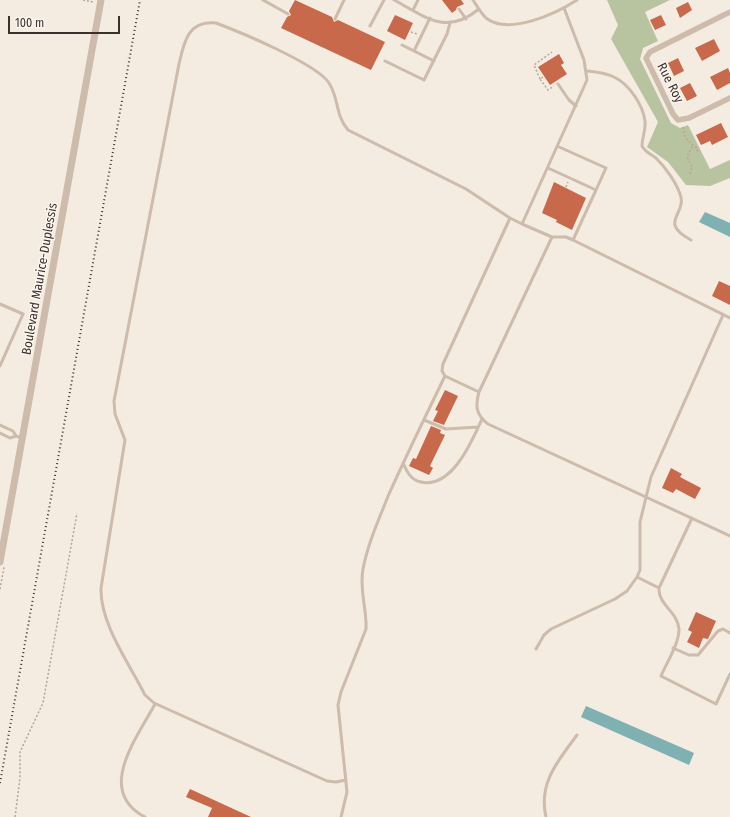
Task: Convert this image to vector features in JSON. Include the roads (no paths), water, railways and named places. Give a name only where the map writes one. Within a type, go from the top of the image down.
[{"type":"street","name":"Boulevard Maurice-Duplessis","points":[[0,562],[20,437],[100,2]]},
{"type":"street","name":"Rue Roy","points":[[730,12],[647,54],[646,58],[648,65],[673,114],[678,120],[684,120],[730,98]]},
{"type":"lane","points":[[263,0],[288,14]]},
{"type":"lane","points":[[335,19],[344,0]]},
{"type":"lane","points":[[370,26],[384,0]]},
{"type":"lane","points":[[394,0],[430,18],[450,23],[466,19],[479,9]]},
{"type":"lane","points":[[413,10],[418,0]]},
{"type":"lane","points":[[473,0],[487,18],[492,21],[509,24],[530,21],[564,8],[577,0]]},
{"type":"lane","points":[[459,8],[466,19]]},
{"type":"lane","points":[[522,224],[576,106],[586,80],[587,71],[564,8]]},
{"type":"lane","points":[[414,51],[430,18]]},
{"type":"lane","points":[[346,780],[336,782],[327,781],[155,704],[145,695],[111,630],[102,606],[101,588],[125,440],[115,414],[114,401],[179,64],[184,43],[189,34],[203,24],[216,23],[313,68],[329,82],[335,96],[339,118],[348,130],[466,188],[510,218],[522,224],[552,237],[566,237],[573,240],[730,318]]},
{"type":"lane","points":[[385,61],[424,80],[447,34],[450,23]]},
{"type":"lane","points":[[402,45],[434,61]]},
{"type":"lane","points":[[587,71],[613,76],[626,86],[633,95],[645,120],[642,146],[664,168],[680,193],[682,199],[675,225],[679,233],[691,240]]},
{"type":"lane","points":[[558,84],[569,100],[576,106]]},
{"type":"lane","points":[[557,146],[606,168],[573,240]]},
{"type":"lane","points":[[548,168],[596,190]]},
{"type":"lane","points":[[479,392],[445,376],[442,371],[443,364],[510,218]]},
{"type":"lane","points":[[552,237],[479,392],[476,406],[482,419],[499,430],[730,536]]},
{"type":"lane","points":[[0,304],[23,314],[0,366]]},
{"type":"lane","points":[[536,649],[544,635],[551,629],[615,599],[627,591],[637,577],[640,570],[640,522],[651,478],[723,315]]},
{"type":"lane","points":[[341,817],[346,801],[346,780],[338,705],[341,692],[366,629],[367,620],[361,584],[362,570],[373,533],[403,463],[445,376]]},
{"type":"lane","points":[[403,463],[406,472],[414,480],[425,483],[437,481],[457,465],[464,455],[482,419]]},
{"type":"lane","points":[[424,420],[446,429],[478,427]]},
{"type":"lane","points":[[0,425],[13,431],[20,437]]},
{"type":"lane","points":[[0,433],[10,438],[20,437]]},
{"type":"lane","points":[[692,518],[659,588],[659,594],[662,601],[677,621],[677,638],[661,676],[716,704],[730,674]]},
{"type":"lane","points":[[637,577],[659,588]]},
{"type":"lane","points":[[673,648],[689,655],[698,655],[718,631],[723,629],[730,633]]},
{"type":"lane","points":[[145,817],[127,803],[122,792],[120,782],[124,765],[155,704]]},
{"type":"lane","points":[[546,817],[544,799],[546,783],[562,756],[577,735]]},
{"type":"water","points":[[705,212],[730,223],[730,237],[699,222]]},
{"type":"water","points":[[586,706],[694,753],[689,765],[581,717]]},
{"type":"railway","points":[[0,783],[140,0]]}]
